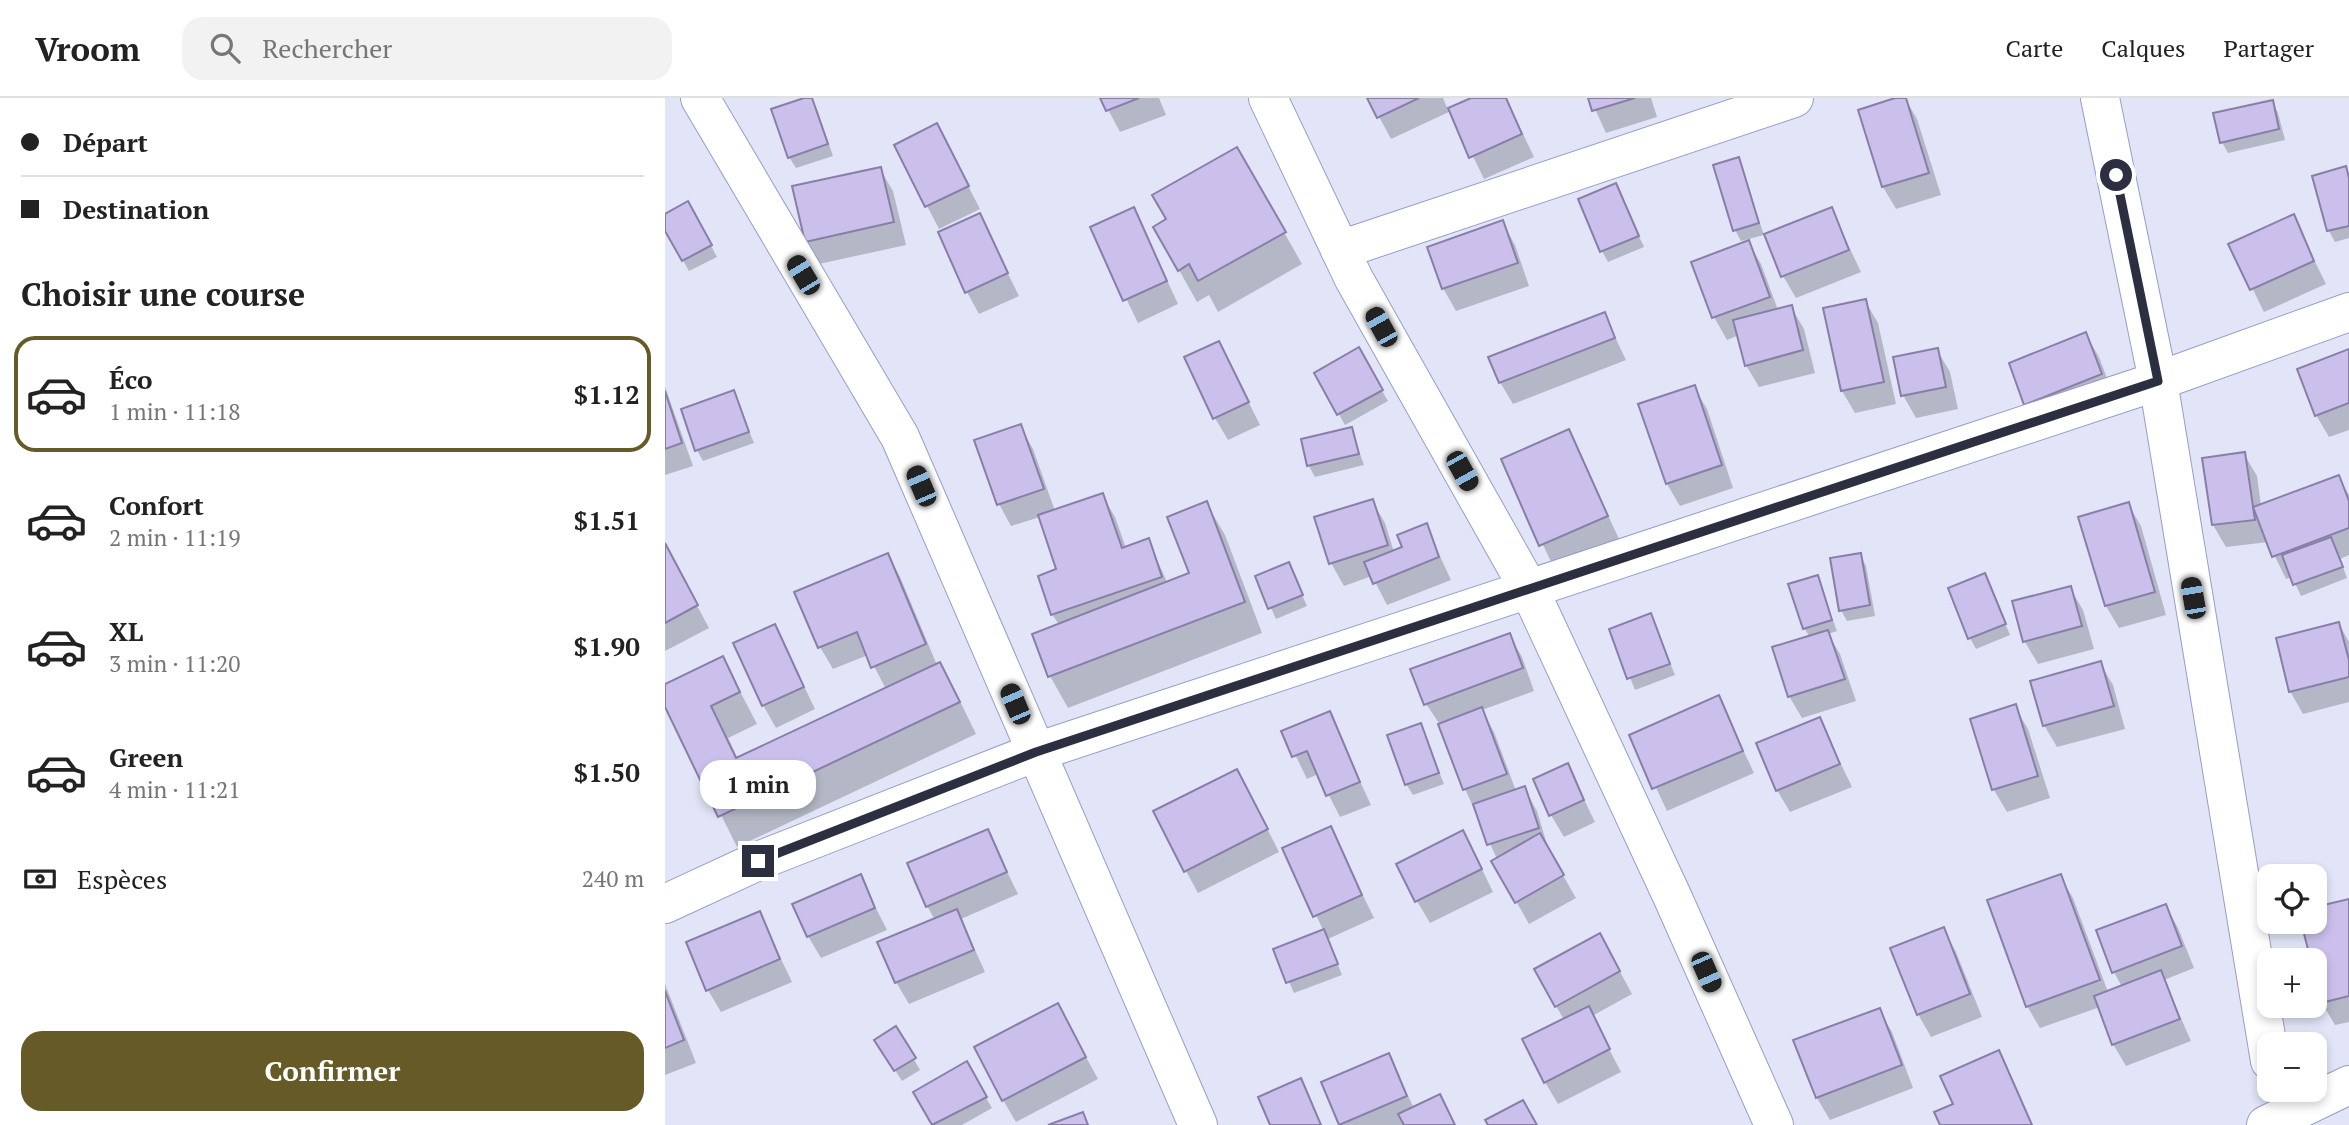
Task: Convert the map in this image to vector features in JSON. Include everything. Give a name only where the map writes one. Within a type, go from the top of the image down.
[{"type":"street","points":[[700,98],[900,437],[1198,1125]]},
{"type":"street","points":[[1268,98],[1340,250],[1529,591],[1672,896],[1773,1125]]},
{"type":"street","points":[[1340,250],[1699,113],[1794,98]]},
{"type":"street","points":[[2100,98],[2158,381],[2265,1032]]},
{"type":"street","points":[[665,904],[758,861],[1036,752],[2158,381],[2349,312]]},
{"type":"street","points":[[2275,1115],[2349,1085]]},
{"type":"building","points":[[812,98],[828,144],[788,158],[771,109]]},
{"type":"building","points":[[1100,98],[1139,98],[1106,111]]},
{"type":"building","points":[[1367,98],[1419,98],[1377,118]]},
{"type":"building","points":[[1471,98],[1506,98],[1522,134],[1469,158],[1448,108]]},
{"type":"building","points":[[1588,98],[1635,98],[1592,111]]},
{"type":"building","points":[[1895,98],[1906,98],[1929,173],[1882,187],[1858,110]]},
{"type":"building","points":[[2273,100],[2279,129],[2220,143],[2213,113]]},
{"type":"building","points":[[937,123],[969,186],[925,207],[894,145]]},
{"type":"building","points":[[1237,147],[1286,232],[1198,281],[1189,264],[1178,271],[1153,227],[1166,219],[1152,195]]},
{"type":"building","points":[[1739,157],[1759,223],[1733,231],[1713,165]]},
{"type":"building","points":[[2346,166],[2349,178],[2349,226],[2327,231],[2312,176]]},
{"type":"building","points":[[881,167],[894,222],[805,242],[792,186]]},
{"type":"building","points":[[1616,183],[1639,236],[1600,252],[1578,199]]},
{"type":"building","points":[[688,201],[712,245],[682,261],[665,231],[665,214]]},
{"type":"building","points":[[1134,207],[1167,281],[1123,301],[1090,227]]},
{"type":"building","points":[[1832,207],[1849,250],[1781,277],[1764,234]]},
{"type":"building","points":[[980,213],[1008,273],[965,293],[938,232]]},
{"type":"building","points":[[2294,214],[2314,261],[2250,290],[2228,244]]},
{"type":"building","points":[[1503,220],[1518,263],[1442,289],[1427,247]]},
{"type":"building","points":[[1749,240],[1770,297],[1712,318],[1691,262]]},
{"type":"building","points":[[1866,299],[1884,382],[1841,391],[1823,308]]},
{"type":"building","points":[[1792,305],[1803,350],[1745,366],[1733,320]]},
{"type":"building","points":[[1605,312],[1615,338],[1499,383],[1488,357]]},
{"type":"building","points":[[2086,332],[2102,374],[2024,405],[2009,363]]},
{"type":"building","points":[[1219,341],[1249,402],[1213,419],[1184,357]]},
{"type":"building","points":[[1359,347],[1383,390],[1337,415],[1314,373]]},
{"type":"building","points":[[1938,348],[1946,387],[1901,396],[1893,357]]},
{"type":"building","points":[[2349,349],[2349,403],[2315,416],[2297,369]]},
{"type":"building","points":[[1695,385],[1722,465],[1666,484],[1638,404]]},
{"type":"building","points":[[734,390],[749,432],[695,451],[681,409]]},
{"type":"building","points":[[665,391],[682,443],[665,449]]},
{"type":"building","points":[[1021,424],[1044,489],[997,505],[974,440]]},
{"type":"building","points":[[1352,427],[1359,454],[1307,466],[1301,439]]},
{"type":"building","points":[[1569,429],[1608,516],[1539,546],[1501,459]]},
{"type":"building","points":[[2245,452],[2255,520],[2212,525],[2202,458]]},
{"type":"building","points":[[2339,475],[2349,501],[2349,528],[2272,557],[2253,507]]},
{"type":"building","points":[[1103,493],[1122,548],[1149,538],[1162,577],[1051,615],[1038,576],[1056,569],[1038,515]]},
{"type":"building","points":[[1373,499],[1388,545],[1329,564],[1314,517]]},
{"type":"building","points":[[1207,501],[1245,602],[1048,677],[1032,634],[1189,573],[1167,517]]},
{"type":"building","points":[[2129,502],[2155,592],[2105,606],[2078,517]]},
{"type":"building","points":[[1427,523],[1439,557],[1373,584],[1364,562],[1402,547],[1397,535]]},
{"type":"building","points":[[2331,537],[2343,567],[2293,585],[2282,555]]},
{"type":"building","points":[[665,543],[698,605],[665,623]]},
{"type":"building","points":[[888,553],[926,644],[871,668],[857,632],[818,648],[794,592]]},
{"type":"building","points":[[1861,553],[1870,605],[1839,611],[1830,558]]},
{"type":"building","points":[[1289,562],[1303,595],[1268,609],[1255,576]]},
{"type":"building","points":[[1985,573],[2006,624],[1968,639],[1948,588]]},
{"type":"building","points":[[1818,575],[1832,620],[1803,629],[1788,584]]},
{"type":"building","points":[[2071,586],[2082,626],[2023,642],[2012,601]]},
{"type":"building","points":[[1651,613],[1670,664],[1627,679],[1609,629]]},
{"type":"building","points":[[2339,622],[2349,660],[2349,677],[2289,692],[2276,638]]},
{"type":"building","points":[[775,624],[804,687],[762,706],[733,643]]},
{"type":"building","points":[[1828,630],[1845,679],[1788,697],[1772,647]]},
{"type":"building","points":[[1510,633],[1523,668],[1424,705],[1410,669]]},
{"type":"building","points":[[723,656],[740,692],[711,706],[736,758],[940,662],[960,702],[718,817],[665,707],[665,684]]},
{"type":"building","points":[[2101,661],[2114,706],[2043,726],[2030,681]]},
{"type":"building","points":[[1719,695],[1743,751],[1652,789],[1629,735]]},
{"type":"building","points":[[2016,704],[2038,776],[1992,790],[1970,719]]},
{"type":"building","points":[[1482,707],[1507,774],[1463,790],[1438,724]]},
{"type":"building","points":[[1330,711],[1360,782],[1326,796],[1307,751],[1292,757],[1281,731]]},
{"type":"building","points":[[1820,717],[1840,764],[1776,791],[1756,743]]},
{"type":"building","points":[[1421,723],[1439,773],[1405,785],[1387,735]]},
{"type":"building","points":[[1568,763],[1584,800],[1549,816],[1533,779]]},
{"type":"building","points":[[1237,769],[1268,829],[1184,872],[1153,811]]},
{"type":"building","points":[[1525,786],[1539,828],[1487,845],[1473,804]]},
{"type":"building","points":[[1331,826],[1362,895],[1313,917],[1282,848]]},
{"type":"building","points":[[988,829],[1007,872],[926,907],[907,863]]},
{"type":"building","points":[[1463,830],[1482,869],[1415,902],[1396,864]]},
{"type":"building","points":[[1540,833],[1564,875],[1515,903],[1491,861]]},
{"type":"building","points":[[861,874],[875,908],[807,937],[792,904]]},
{"type":"building","points":[[2061,874],[2100,980],[2026,1007],[1987,900]]},
{"type":"building","points":[[2349,899],[2349,996],[2327,1002],[2327,948],[2308,948],[2304,934],[2327,934],[2327,904]]},
{"type":"building","points":[[2166,904],[2182,946],[2112,973],[2096,930]]},
{"type":"building","points":[[957,909],[974,950],[895,983],[877,942]]},
{"type":"building","points":[[760,911],[780,959],[706,991],[686,942]]},
{"type":"building","points":[[1944,927],[1970,994],[1917,1015],[1890,948]]},
{"type":"building","points":[[1324,929],[1338,964],[1286,983],[1273,949]]},
{"type":"building","points":[[1600,933],[1620,971],[1555,1007],[1534,969]]},
{"type":"building","points":[[2161,970],[2180,1019],[2112,1045],[2094,996]]},
{"type":"building","points":[[665,991],[684,1040],[665,1048]]},
{"type":"building","points":[[1058,1003],[1086,1057],[1002,1101],[974,1047]]},
{"type":"building","points":[[1589,1006],[1610,1049],[1544,1083],[1522,1039]]},
{"type":"building","points":[[1880,1008],[1902,1065],[1816,1098],[1793,1040]]},
{"type":"building","points":[[896,1026],[916,1058],[894,1071],[874,1040]]},
{"type":"building","points":[[1999,1050],[2032,1125],[1940,1125],[1934,1112],[1953,1104],[1940,1076]]},
{"type":"building","points":[[1389,1053],[1407,1096],[1339,1125],[1321,1082]]},
{"type":"building","points":[[967,1061],[987,1097],[932,1125],[913,1092]]},
{"type":"building","points":[[1301,1078],[1321,1125],[1270,1125],[1258,1097]]},
{"type":"building","points":[[1440,1094],[1455,1125],[1404,1125],[1398,1114]]},
{"type":"building","points":[[1523,1100],[1537,1125],[1488,1125],[1485,1120]]},
{"type":"building","points":[[1083,1112],[1088,1125],[1048,1125]]},
{"type":"route","points":[[758,861],[1036,752],[2158,381],[2116,175]]}]
